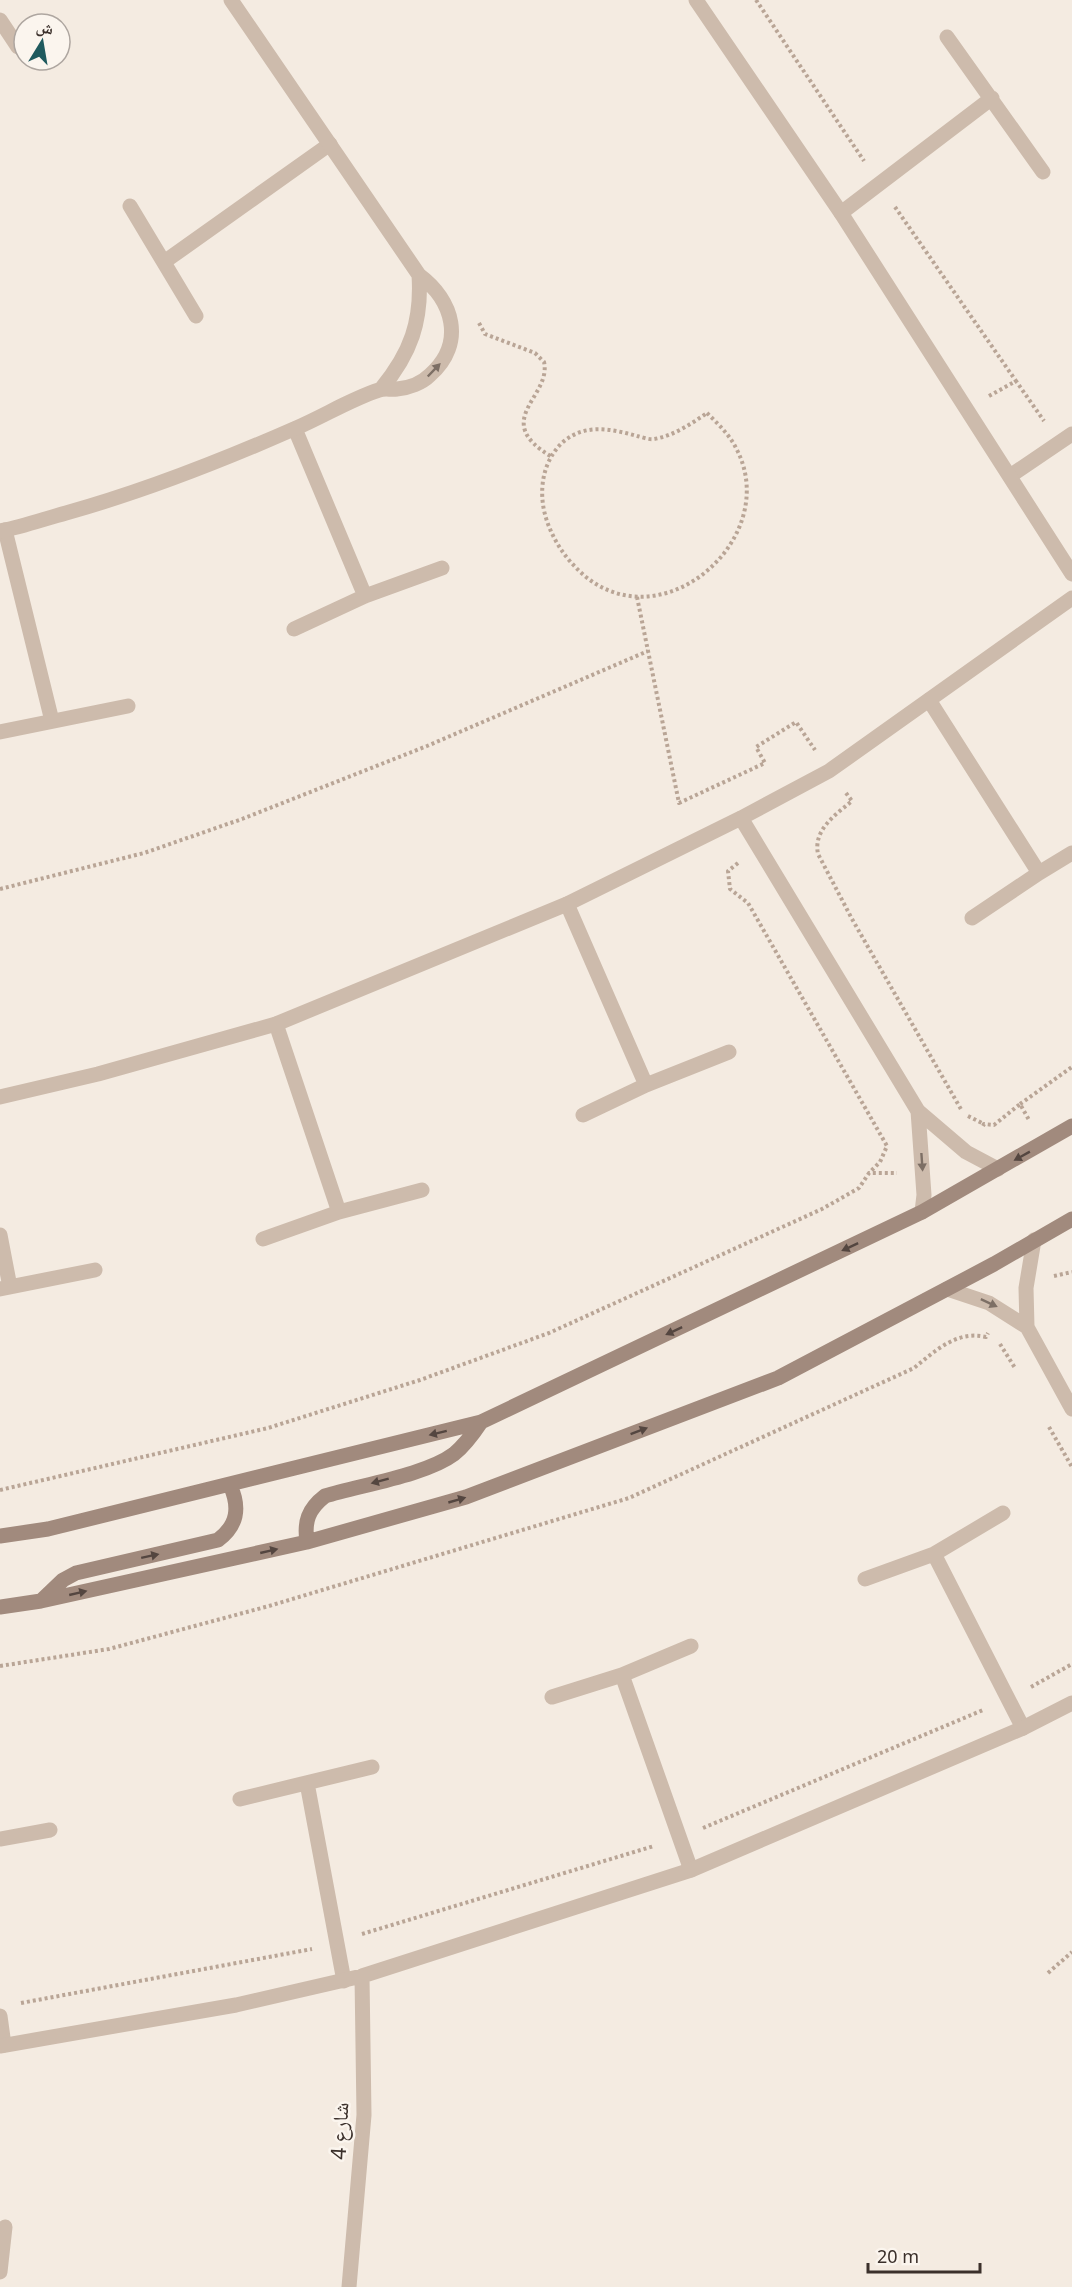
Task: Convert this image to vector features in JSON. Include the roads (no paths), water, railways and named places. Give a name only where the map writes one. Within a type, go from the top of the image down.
[{"type":"street","points":[[52,721],[3,530],[115,499],[199,469],[295,429],[381,389],[398,389],[414,385],[430,376],[441,363],[448,348],[452,331],[450,314],[443,298],[433,285],[419,275],[231,0]]},
{"type":"street","points":[[696,0],[841,213],[1072,574]]},
{"type":"street","points":[[0,20],[12,37]]},
{"type":"street","points":[[947,36],[1043,171]]},
{"type":"street","points":[[841,213],[992,99]]},
{"type":"street","points":[[164,262],[330,144]]},
{"type":"street","points":[[130,206],[196,316]]},
{"type":"street","points":[[381,389],[405,356],[413,336],[420,295],[419,275]]},
{"type":"street","points":[[295,429],[365,596]]},
{"type":"street","points":[[1010,476],[1066,438]]},
{"type":"street","points":[[294,628],[365,596],[442,568]]},
{"type":"street","points":[[0,1097],[99,1074],[276,1024],[567,904],[741,818],[829,771],[1072,598]]},
{"type":"street","points":[[929,700],[1039,873]]},
{"type":"street","points":[[0,732],[128,706]]},
{"type":"street","points":[[741,818],[757,848],[918,1111],[966,1152],[998,1169]]},
{"type":"street","points":[[972,918],[1072,853]]},
{"type":"street","points":[[567,904],[646,1085]]},
{"type":"street","points":[[276,1024],[339,1212]]},
{"type":"street","points":[[583,1115],[646,1085],[729,1052]]},
{"type":"street","points":[[918,1111],[922,1212]]},
{"type":"street","points":[[0,1536],[48,1530],[481,1422],[922,1212],[1072,1126]]},
{"type":"street","points":[[263,1239],[339,1212],[422,1190]]},
{"type":"street","points":[[0,1607],[41,1601],[307,1542],[466,1497],[778,1378],[947,1289],[1072,1219]]},
{"type":"street","points":[[0,1235],[5,1288],[95,1270]]},
{"type":"street","points":[[1027,1327],[1026,1288],[1034,1240]]},
{"type":"street","points":[[947,1289],[968,1294],[999,1308],[1027,1327],[1072,1409]]},
{"type":"street","points":[[307,1542],[305,1528],[309,1513],[325,1496],[435,1465],[453,1454],[469,1440],[481,1422]]},
{"type":"street","points":[[41,1601],[63,1580],[76,1573],[218,1540],[233,1525],[237,1512],[236,1498],[230,1485]]},
{"type":"street","points":[[865,1579],[934,1554],[1003,1513]]},
{"type":"street","points":[[934,1554],[1023,1728]]},
{"type":"street","points":[[552,1697],[622,1675],[691,1646]]},
{"type":"street","points":[[622,1675],[691,1870]]},
{"type":"street","points":[[0,2016],[2,2046],[236,2005],[362,1977],[691,1870],[1023,1728],[1072,1703]]},
{"type":"street","points":[[240,1799],[372,1767]]},
{"type":"street","points":[[307,1783],[344,1981]]},
{"type":"street","points":[[0,1839],[50,1830]]},
{"type":"street","name":"شارع 4","points":[[349,2287],[364,2115],[362,1977]]},
{"type":"street","points":[[0,2272],[5,2228]]}]
